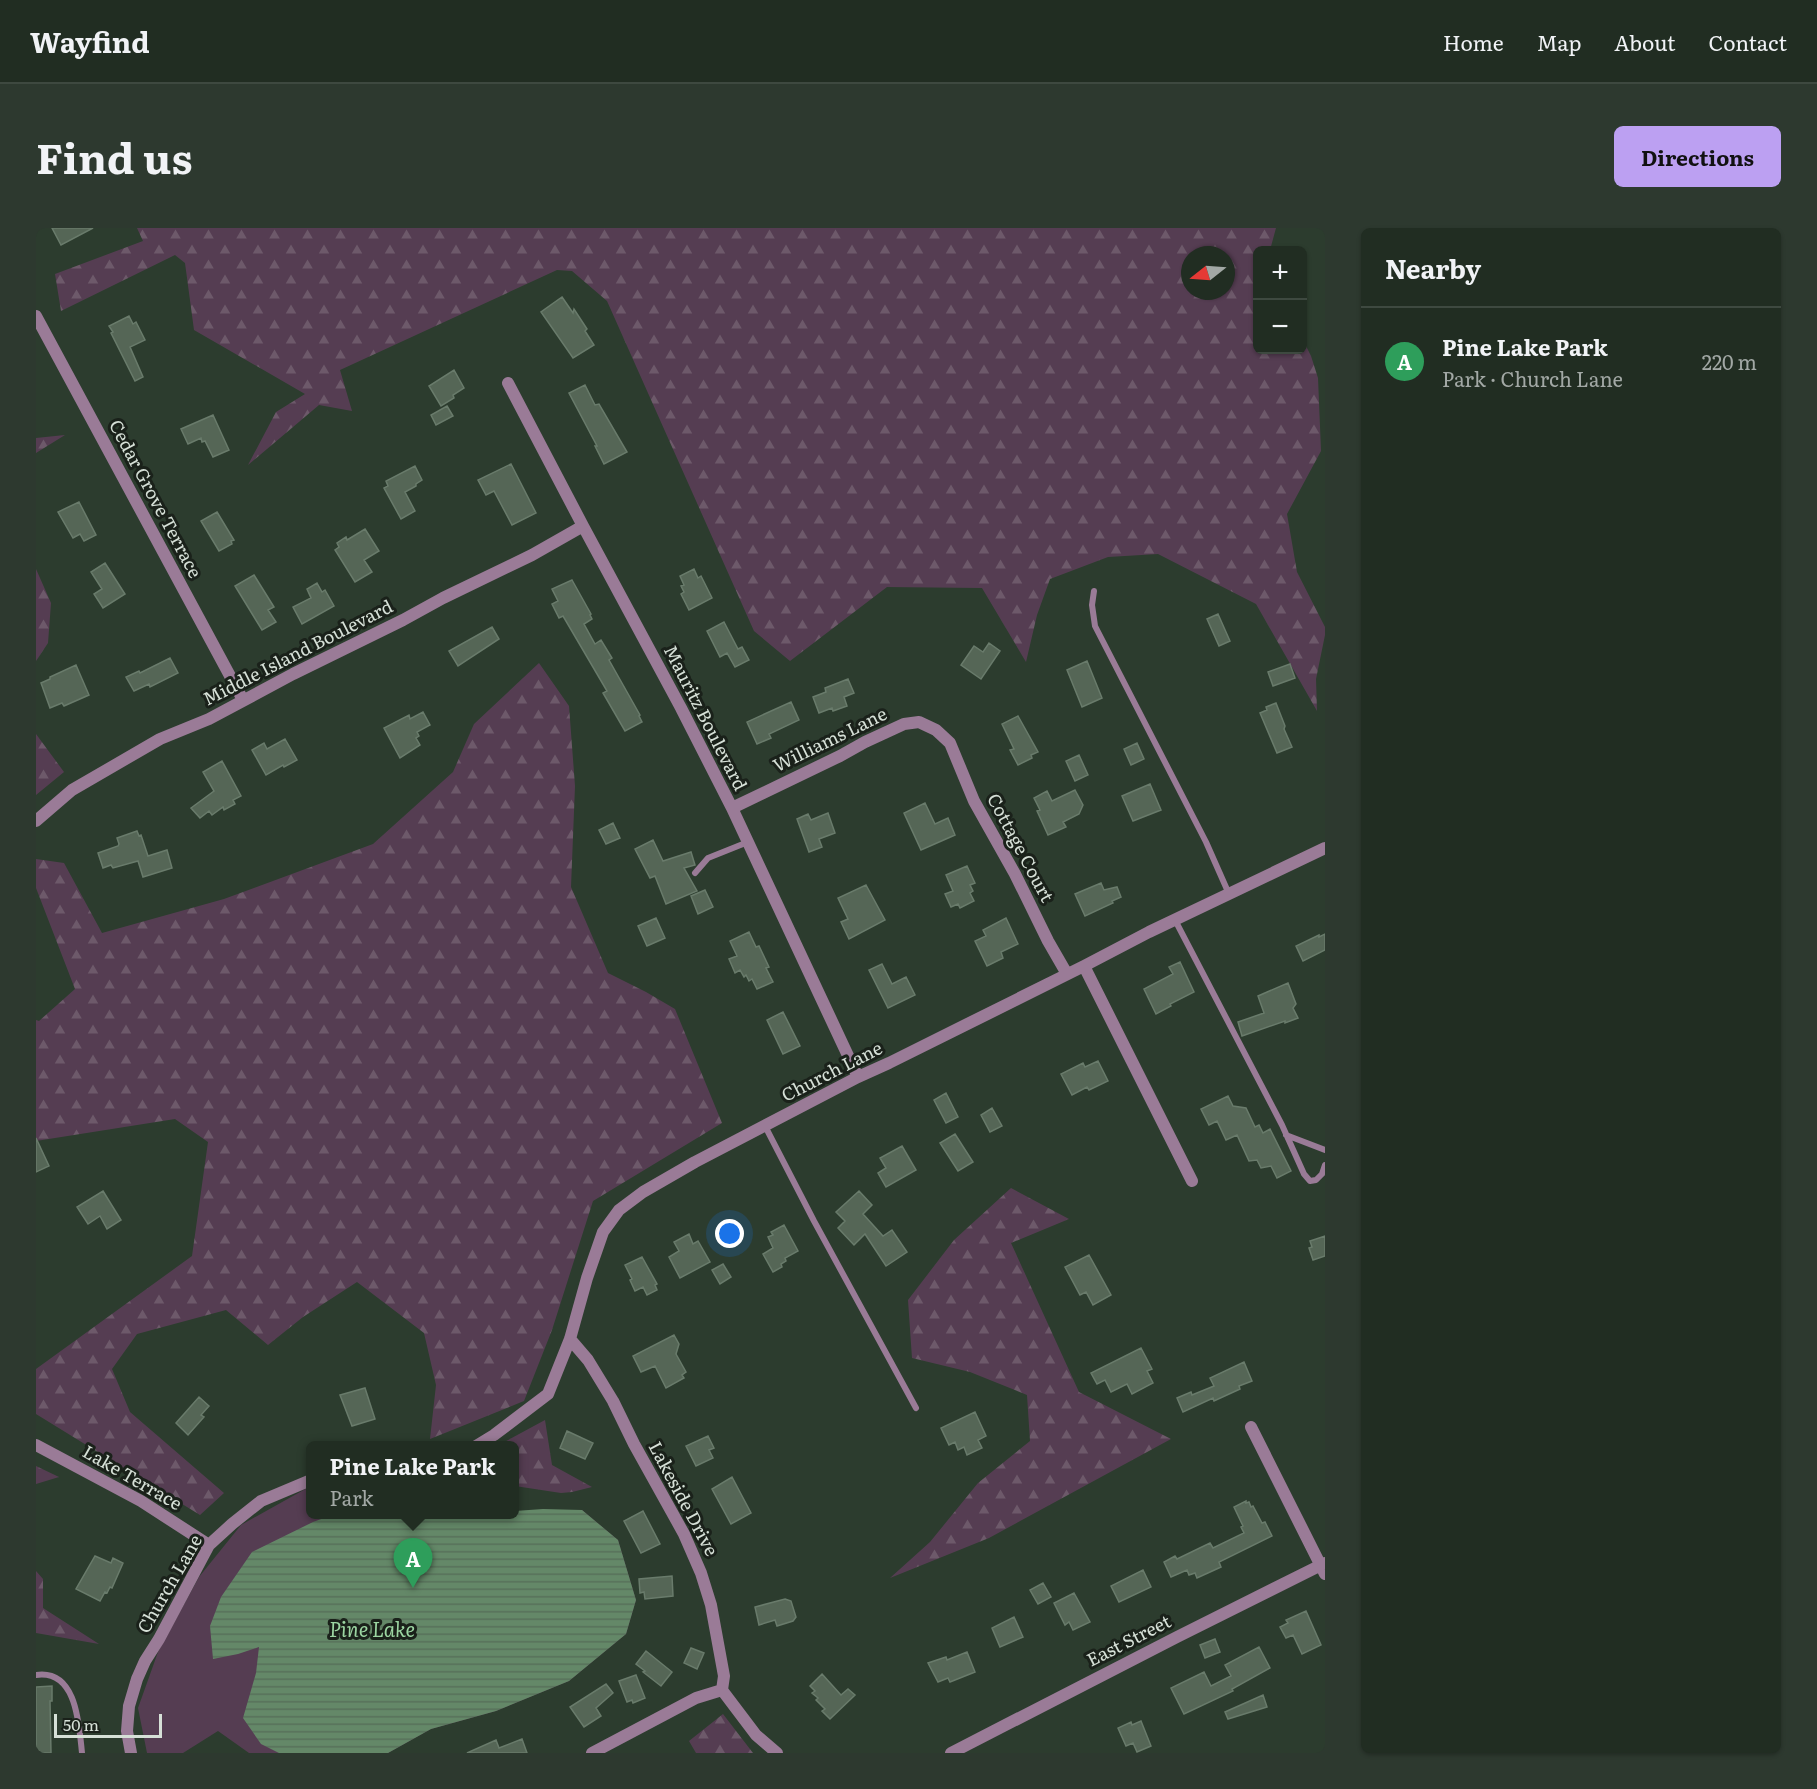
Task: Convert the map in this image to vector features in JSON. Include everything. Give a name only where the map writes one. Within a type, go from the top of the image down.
[{"type":"street","name":"Cedar Grove Terrace","points":[[36,316],[243,700]]},
{"type":"street","name":"Mauritz Boulevard","points":[[508,383],[732,808],[858,1077]]},
{"type":"street","name":"Middle Island Boulevard","points":[[36,821],[72,790],[160,740],[209,719],[532,555],[583,526]]},
{"type":"street","name":"Williams Lane","points":[[732,808],[904,724],[919,722],[936,730],[944,738]]},
{"type":"street","name":"Cottage Court","points":[[944,738],[950,743],[974,801],[1067,974]]},
{"type":"street","name":"Church Lane","points":[[484,1441],[548,1394],[570,1339],[603,1232],[619,1210],[643,1192],[695,1162],[858,1077],[889,1064],[1175,919],[1325,849]]},
{"type":"street","points":[[1084,966],[1192,1181]]},
{"type":"street","name":"Lakeside Drive","points":[[570,1339],[588,1360],[613,1401],[684,1534],[701,1573],[711,1605],[724,1676],[722,1690]]},
{"type":"street","points":[[1251,1427],[1324,1567]]},
{"type":"street","name":"Lake Terrace","points":[[36,1445],[141,1501],[209,1545]]},
{"type":"street","name":"Church Lane","points":[[131,1753],[127,1731],[129,1706],[134,1686],[145,1661],[159,1640],[209,1545],[261,1501],[306,1482]]},
{"type":"street","name":"East Street","points":[[951,1753],[1177,1637],[1324,1567]]},
{"type":"street","points":[[592,1753],[696,1698],[722,1690],[756,1735],[777,1753]]},
{"type":"lane","points":[[1094,591],[1092,605],[1095,626],[1206,842],[1229,894]]},
{"type":"lane","points":[[695,873],[708,858],[748,842]]},
{"type":"lane","points":[[1175,919],[1304,1174],[1310,1181],[1316,1180],[1322,1174],[1325,1165]]},
{"type":"lane","points":[[765,1126],[916,1408]]},
{"type":"lane","points":[[1286,1135],[1325,1150]]},
{"type":"lane","points":[[36,1674],[54,1676],[62,1680],[76,1710],[82,1753]]},
{"type":"green space","points":[[137,228],[1276,228],[1271,246],[1253,246],[1253,354],[1307,354],[1307,348],[1318,378],[1321,451],[1287,514],[1297,572],[1325,627],[1316,679],[1317,711],[1256,604],[1158,554],[1108,557],[1050,579],[1037,615],[1026,662],[982,588],[887,587],[790,661],[754,631],[607,301],[572,271],[557,270],[340,370],[352,411],[319,405],[248,465],[276,412],[305,394],[194,330],[185,263],[175,255],[61,311],[55,274],[143,241]]},
{"type":"green space","points":[[65,435],[36,453],[36,438]]},
{"type":"green space","points":[[36,569],[51,603],[48,643],[36,661]]},
{"type":"green space","points":[[539,663],[569,706],[575,786],[571,887],[608,973],[675,1009],[722,1123],[593,1201],[552,1330],[524,1401],[430,1439],[436,1385],[424,1333],[357,1282],[303,1317],[268,1345],[226,1310],[137,1334],[112,1369],[130,1412],[224,1493],[200,1515],[36,1414],[36,1369],[192,1256],[208,1142],[175,1119],[36,1141],[36,1020],[39,1021],[75,989],[36,888],[36,859],[64,863],[102,933],[224,899],[373,844],[453,772],[474,724]]},
{"type":"green space","points":[[36,734],[64,772],[36,795]]},
{"type":"green space","points":[[1011,1188],[1069,1219],[1011,1243],[1079,1392],[1171,1439],[989,1538],[890,1578],[930,1542],[978,1483],[1030,1441],[1027,1395],[970,1372],[912,1358],[908,1300],[954,1240]]},
{"type":"green space","points":[[545,1420],[552,1465],[592,1487],[561,1493],[519,1487],[519,1441],[506,1441]]},
{"type":"green space","points":[[36,1466],[59,1477],[36,1484]]},
{"type":"green space","name":"Pine Lake","points":[[306,1489],[306,1519],[519,1519],[519,1511],[582,1510],[618,1540],[636,1600],[626,1634],[569,1681],[496,1711],[431,1729],[388,1753],[249,1753],[218,1731],[183,1753],[147,1753],[138,1708],[158,1652],[199,1577],[241,1525]]},
{"type":"green space","points":[[36,1571],[43,1579],[43,1608],[99,1644],[36,1633]]},
{"type":"green space","points":[[723,1714],[753,1753],[696,1753],[689,1741]]},
{"type":"water","name":"Pine Lake","points":[[582,1510],[618,1540],[636,1600],[626,1634],[569,1681],[496,1711],[431,1729],[388,1753],[279,1753],[261,1744],[243,1718],[256,1673],[259,1647],[213,1659],[210,1626],[221,1597],[252,1552],[321,1519],[519,1519],[519,1511]]},
{"type":"building","points":[[52,228],[93,228],[61,245]]},
{"type":"building","points":[[562,297],[573,313],[574,309],[594,345],[573,358],[541,312]]},
{"type":"building","points":[[129,316],[133,324],[136,322],[145,340],[130,347],[143,377],[135,381],[109,326]]},
{"type":"building","points":[[454,370],[464,388],[441,406],[429,386]]},
{"type":"building","points":[[585,385],[595,405],[599,404],[627,452],[604,464],[569,393]]},
{"type":"building","points":[[447,406],[453,416],[436,425],[431,415]]},
{"type":"building","points":[[213,415],[229,450],[213,457],[205,441],[202,442],[201,438],[188,444],[181,429]]},
{"type":"building","points":[[511,464],[536,513],[512,525],[494,491],[486,495],[478,480]]},
{"type":"building","points":[[415,466],[422,480],[405,492],[415,511],[401,519],[384,488],[388,486],[386,481]]},
{"type":"building","points":[[79,502],[96,535],[84,541],[80,534],[73,538],[58,512]]},
{"type":"building","points":[[217,512],[234,540],[231,541],[232,544],[219,551],[201,521]]},
{"type":"building","points":[[365,529],[379,551],[364,560],[372,572],[355,582],[335,550],[339,547],[337,543]]},
{"type":"building","points":[[105,563],[125,594],[103,608],[94,594],[102,589],[91,572]]},
{"type":"building","points":[[694,569],[698,578],[701,576],[712,598],[689,610],[681,594],[684,592],[681,586],[684,585],[680,576]]},
{"type":"building","points":[[254,575],[274,607],[268,610],[276,622],[262,630],[235,586]]},
{"type":"building","points":[[572,580],[591,614],[592,619],[584,624],[595,644],[601,640],[612,658],[609,660],[640,715],[642,722],[625,731],[603,693],[607,691],[563,616],[559,618],[552,604],[558,601],[552,589]]},
{"type":"building","points":[[317,583],[322,592],[325,590],[334,606],[302,624],[293,607],[311,598],[307,589]]},
{"type":"building","points":[[1218,614],[1230,641],[1219,646],[1207,619]]},
{"type":"building","points":[[724,622],[738,649],[742,647],[749,660],[735,667],[727,653],[720,657],[707,631]]},
{"type":"building","points":[[492,627],[499,639],[458,666],[449,651]]},
{"type":"building","points":[[989,643],[1000,651],[981,679],[961,665],[974,646],[983,652]]},
{"type":"building","points":[[170,658],[178,673],[150,687],[149,684],[134,691],[126,677],[139,671],[140,673]]},
{"type":"building","points":[[1087,661],[1102,698],[1082,707],[1067,670]]},
{"type":"building","points":[[1290,664],[1295,678],[1273,686],[1268,672]]},
{"type":"building","points":[[76,665],[89,695],[64,706],[62,703],[50,708],[41,683]]},
{"type":"building","points":[[848,679],[854,693],[844,697],[847,706],[819,713],[813,697],[826,692],[825,688]]},
{"type":"building","points":[[791,702],[799,720],[769,734],[771,738],[757,744],[747,722]]},
{"type":"building","points":[[1276,703],[1292,747],[1277,753],[1260,713],[1267,710],[1266,707]]},
{"type":"building","points":[[423,712],[430,725],[417,732],[419,736],[416,738],[420,745],[400,758],[384,728],[409,715],[410,719]]},
{"type":"building","points":[[1018,716],[1038,752],[1018,765],[1010,750],[1014,749],[1002,724]]},
{"type":"building","points":[[285,739],[297,760],[266,775],[252,750],[264,743],[267,749]]},
{"type":"building","points":[[1137,743],[1144,759],[1131,765],[1124,749]]},
{"type":"building","points":[[1079,755],[1088,775],[1075,781],[1066,761]]},
{"type":"building","points":[[222,761],[241,796],[233,800],[235,804],[224,810],[223,807],[212,815],[209,811],[200,818],[191,808],[214,791],[203,772]]},
{"type":"building","points":[[1150,784],[1161,810],[1133,821],[1122,796]]},
{"type":"building","points":[[1075,790],[1083,805],[1079,814],[1063,822],[1066,827],[1048,835],[1034,798],[1047,791],[1052,801]]},
{"type":"building","points":[[925,803],[935,824],[948,818],[955,835],[921,850],[904,813]]},
{"type":"building","points":[[828,813],[835,833],[819,839],[822,847],[809,852],[797,819],[808,814],[811,820]]},
{"type":"building","points":[[613,823],[620,838],[606,844],[599,830]]},
{"type":"building","points":[[137,831],[139,836],[141,835],[148,856],[167,850],[172,868],[143,877],[138,861],[113,868],[111,865],[103,868],[98,853],[118,846],[117,838]]},
{"type":"building","points":[[653,840],[663,861],[691,852],[695,865],[684,868],[697,891],[666,904],[655,876],[650,878],[635,849]]},
{"type":"building","points":[[967,866],[975,883],[970,885],[973,891],[970,893],[974,901],[960,908],[958,904],[951,907],[945,894],[953,891],[946,875]]},
{"type":"building","points":[[1101,883],[1104,890],[1117,887],[1121,897],[1085,916],[1075,894]]},
{"type":"building","points":[[866,885],[885,920],[849,939],[841,922],[848,919],[838,898]]},
{"type":"building","points":[[705,890],[713,907],[698,914],[691,896]]},
{"type":"building","points":[[656,918],[665,938],[647,946],[638,926]]},
{"type":"building","points":[[1006,918],[1018,944],[1001,952],[1003,958],[987,966],[975,941],[986,936],[983,930]]},
{"type":"building","points":[[749,932],[756,947],[759,946],[773,982],[757,989],[752,979],[749,981],[740,970],[735,973],[729,959],[737,956],[730,941]]},
{"type":"building","points":[[1325,934],[1325,950],[1303,961],[1296,946]]},
{"type":"building","points":[[1180,962],[1194,992],[1156,1014],[1144,989],[1173,974],[1169,967]]},
{"type":"building","points":[[882,964],[892,984],[906,977],[915,995],[888,1008],[869,970]]},
{"type":"building","points":[[1288,983],[1296,1004],[1293,1008],[1298,1018],[1242,1036],[1238,1022],[1264,1013],[1258,996]]},
{"type":"building","points":[[783,1012],[800,1046],[783,1054],[767,1020]]},
{"type":"building","points":[[1098,1061],[1108,1081],[1089,1090],[1087,1087],[1072,1095],[1061,1074],[1083,1063],[1085,1067]]},
{"type":"building","points":[[946,1093],[958,1117],[946,1123],[934,1100]]},
{"type":"building","points":[[1228,1096],[1233,1106],[1246,1108],[1255,1127],[1259,1125],[1263,1133],[1270,1129],[1291,1171],[1277,1178],[1271,1166],[1261,1168],[1257,1160],[1249,1161],[1237,1135],[1226,1140],[1217,1121],[1209,1125],[1201,1109]]},
{"type":"building","points":[[992,1108],[1002,1126],[990,1132],[981,1115]]},
{"type":"building","points":[[955,1134],[973,1162],[958,1171],[940,1143]]},
{"type":"building","points":[[36,1138],[49,1166],[36,1172]]},
{"type":"building","points":[[902,1146],[916,1170],[886,1187],[878,1173],[886,1168],[880,1158]]},
{"type":"building","points":[[103,1191],[121,1220],[107,1229],[100,1216],[88,1224],[77,1207]]},
{"type":"building","points":[[859,1191],[872,1205],[863,1214],[883,1236],[892,1230],[907,1252],[886,1266],[865,1234],[854,1245],[838,1228],[845,1221],[836,1212]]},
{"type":"building","points":[[784,1225],[798,1251],[785,1258],[786,1261],[781,1264],[782,1267],[773,1272],[763,1254],[773,1248],[768,1237],[773,1235],[771,1232]]},
{"type":"building","points":[[689,1234],[693,1244],[698,1241],[710,1262],[680,1278],[669,1257],[679,1251],[674,1242]]},
{"type":"building","points":[[1325,1236],[1325,1256],[1313,1260],[1309,1248],[1312,1247],[1310,1241]]},
{"type":"building","points":[[1089,1255],[1111,1295],[1093,1305],[1086,1292],[1080,1295],[1065,1267]]},
{"type":"building","points":[[642,1257],[657,1284],[655,1285],[657,1290],[647,1295],[643,1287],[635,1291],[625,1265]]},
{"type":"building","points":[[723,1264],[731,1277],[720,1284],[712,1270]]},
{"type":"building","points":[[674,1335],[679,1344],[676,1354],[686,1372],[682,1375],[684,1378],[666,1388],[655,1366],[641,1372],[633,1356]]},
{"type":"building","points":[[1141,1348],[1152,1369],[1147,1371],[1153,1383],[1132,1394],[1127,1384],[1111,1392],[1105,1380],[1097,1384],[1091,1373]]},
{"type":"building","points":[[1244,1362],[1252,1381],[1214,1401],[1213,1398],[1183,1412],[1177,1398],[1214,1386],[1210,1378]]},
{"type":"building","points":[[365,1388],[375,1419],[352,1426],[340,1395]]},
{"type":"building","points":[[199,1397],[209,1406],[201,1415],[204,1417],[188,1435],[176,1423]]},
{"type":"building","points":[[975,1412],[986,1436],[978,1440],[982,1448],[967,1455],[964,1447],[958,1450],[955,1442],[949,1445],[941,1428]]},
{"type":"building","points":[[567,1431],[593,1443],[585,1459],[560,1448]]},
{"type":"building","points":[[708,1436],[714,1448],[709,1450],[713,1458],[696,1466],[686,1446]]},
{"type":"building","points":[[732,1477],[751,1513],[731,1524],[712,1489]]},
{"type":"building","points":[[1246,1501],[1251,1507],[1253,1506],[1262,1523],[1265,1522],[1272,1536],[1219,1562],[1221,1567],[1197,1578],[1195,1573],[1189,1575],[1187,1570],[1171,1577],[1164,1562],[1175,1556],[1177,1559],[1210,1543],[1213,1548],[1244,1533],[1234,1507]]},
{"type":"building","points":[[643,1511],[660,1544],[641,1553],[624,1521]]},
{"type":"building","points":[[95,1556],[111,1563],[113,1558],[123,1563],[112,1588],[110,1587],[107,1593],[105,1592],[100,1601],[76,1589]]},
{"type":"building","points":[[1143,1570],[1151,1587],[1119,1602],[1111,1586]]},
{"type":"building","points":[[672,1576],[673,1596],[645,1599],[644,1592],[640,1593],[639,1579]]},
{"type":"building","points":[[1043,1583],[1051,1597],[1038,1604],[1030,1590]]},
{"type":"building","points":[[1074,1593],[1090,1622],[1073,1630],[1069,1622],[1065,1625],[1054,1603]]},
{"type":"building","points":[[785,1599],[791,1601],[796,1617],[793,1621],[777,1626],[775,1620],[759,1625],[755,1607]]},
{"type":"building","points":[[1306,1611],[1321,1645],[1302,1654],[1293,1635],[1286,1638],[1280,1627],[1288,1623],[1286,1620]]},
{"type":"building","points":[[1014,1617],[1023,1637],[1000,1647],[992,1628]]},
{"type":"building","points":[[1215,1639],[1220,1652],[1205,1658],[1200,1645]]},
{"type":"building","points":[[1259,1647],[1270,1668],[1232,1689],[1233,1691],[1184,1714],[1171,1688],[1204,1672],[1211,1686],[1231,1676],[1225,1665]]},
{"type":"building","points":[[691,1648],[704,1653],[697,1669],[684,1663]]},
{"type":"building","points":[[646,1651],[672,1672],[661,1686],[636,1664]]},
{"type":"building","points":[[967,1652],[975,1672],[950,1682],[948,1678],[938,1682],[928,1663],[946,1657],[947,1660]]},
{"type":"building","points":[[822,1674],[841,1695],[848,1689],[855,1695],[830,1719],[822,1711],[825,1709],[816,1700],[818,1698],[812,1693],[815,1691],[810,1686]]},
{"type":"building","points":[[636,1675],[645,1698],[633,1703],[632,1700],[627,1702],[619,1681]]},
{"type":"building","points":[[606,1684],[613,1693],[596,1708],[601,1716],[584,1727],[570,1707]]},
{"type":"building","points":[[52,1686],[51,1753],[36,1753],[36,1687]]},
{"type":"building","points":[[1263,1695],[1267,1707],[1228,1719],[1225,1712]]},
{"type":"building","points":[[1141,1721],[1151,1746],[1137,1752],[1133,1743],[1126,1746],[1118,1728],[1131,1722],[1132,1725]]},
{"type":"building","points":[[522,1739],[527,1753],[467,1753],[496,1740],[499,1748]]},
{"type":"place","name":"Pine Lake Park","points":[[413,1588]]}]
